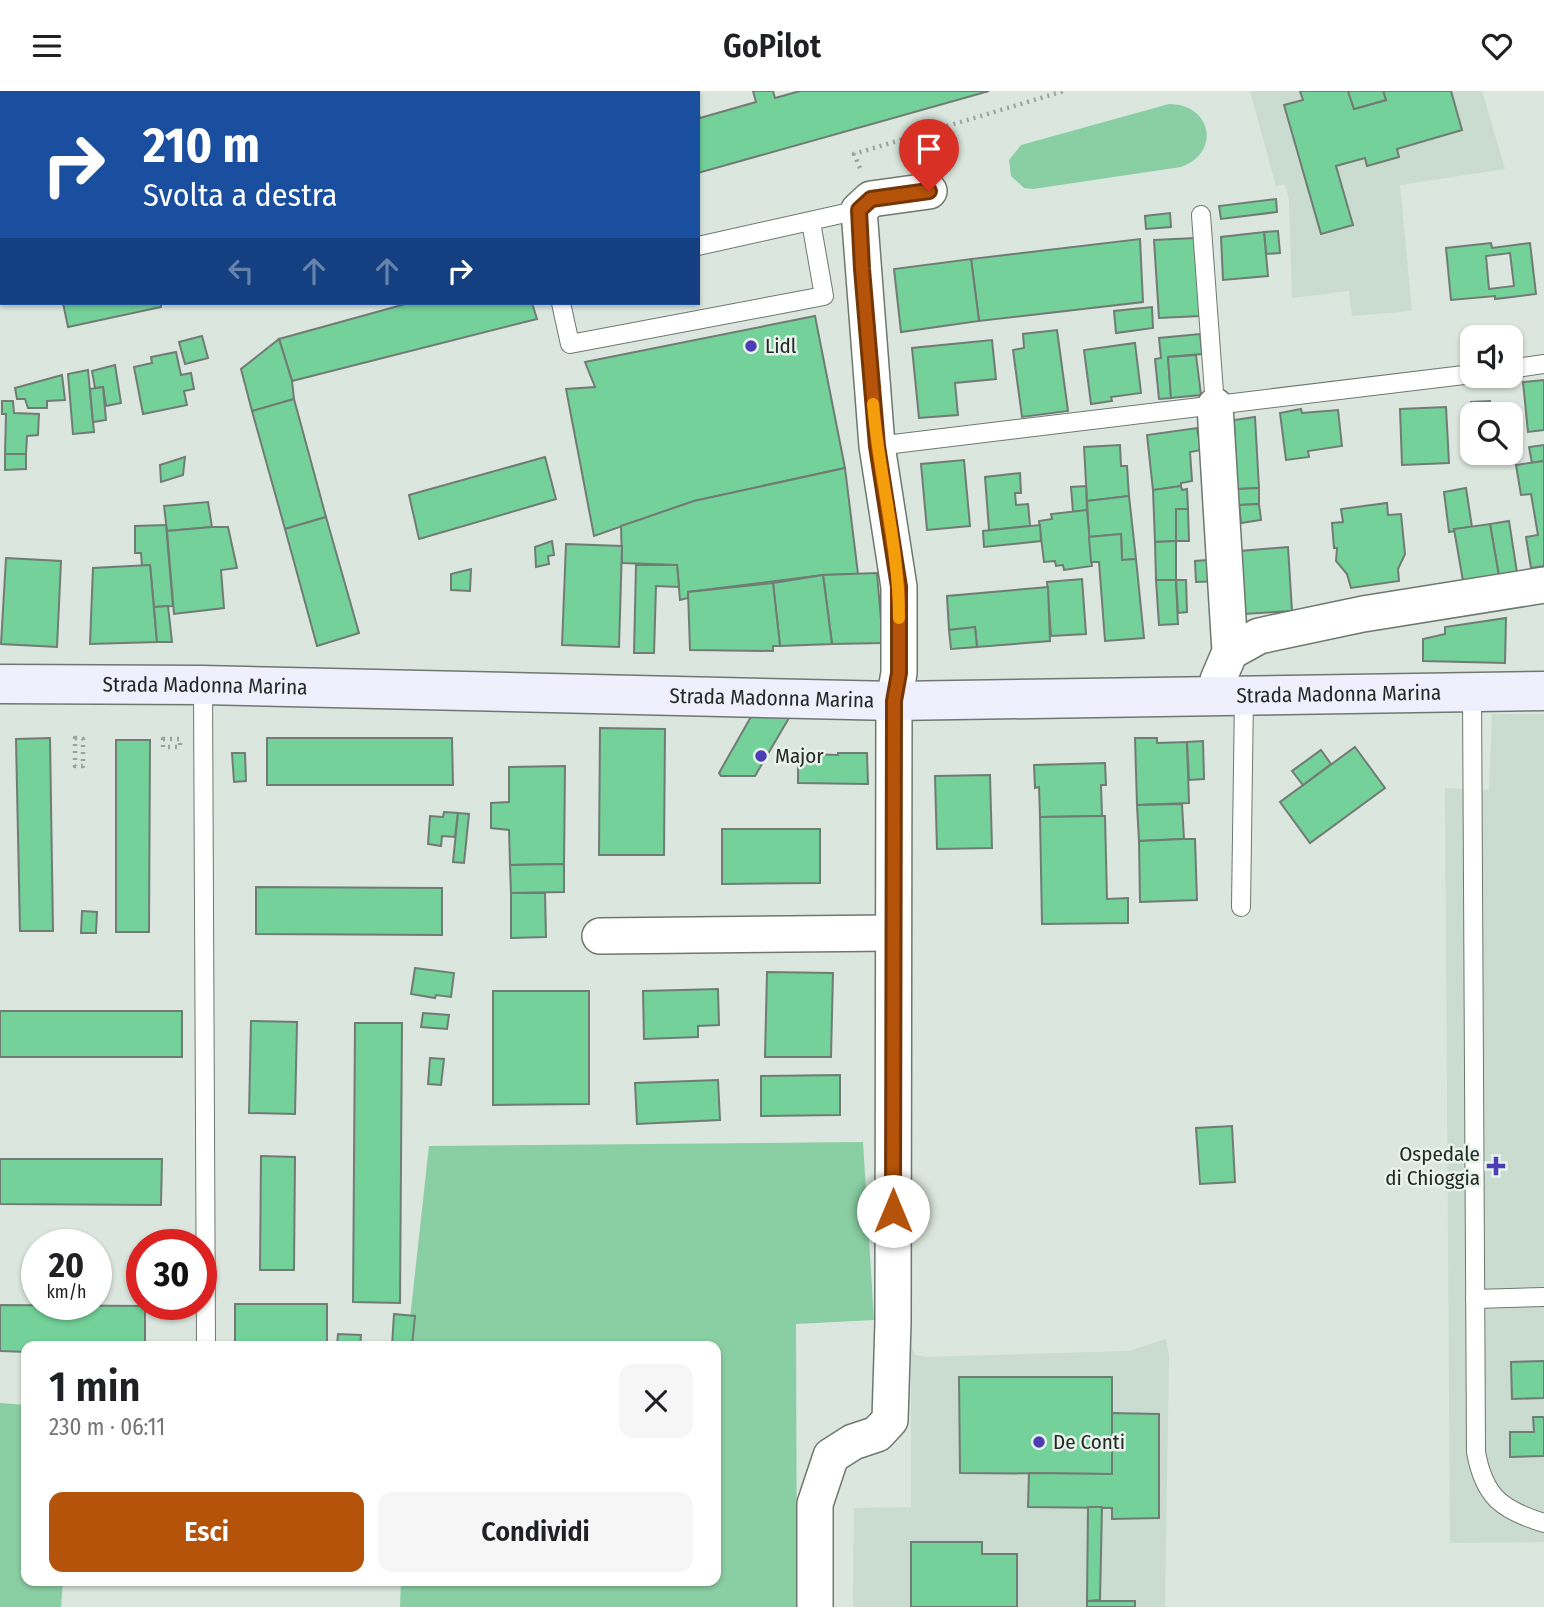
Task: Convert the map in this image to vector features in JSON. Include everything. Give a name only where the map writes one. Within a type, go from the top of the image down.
[{"type":"street","points":[[815,1607],[815,1504],[831,1456],[853,1442],[877,1434],[890,1420],[893,1322],[894,701],[899,673],[899,587],[877,446],[862,269],[865,204],[929,191]]},
{"type":"street","points":[[1215,406],[1230,652],[1218,680],[1231,697]]},
{"type":"street","points":[[1230,652],[1259,636],[1363,614],[1544,585]]},
{"type":"street","name":"Strada Madonna Marina","points":[[0,684],[203,685],[894,701],[1544,691]]},
{"type":"street","points":[[600,936],[894,933]]},
{"type":"lane","points":[[700,246],[811,222],[865,204]]},
{"type":"lane","points":[[1201,215],[1215,406]]},
{"type":"lane","points":[[561,305],[570,344],[824,296],[811,222]]},
{"type":"lane","points":[[1523,367],[1544,364]]},
{"type":"lane","points":[[877,446],[1460,375]]},
{"type":"lane","points":[[203,685],[206,1341]]},
{"type":"lane","points":[[1472,692],[1476,1452],[1480,1477],[1494,1496],[1510,1510],[1544,1523]]},
{"type":"lane","points":[[1231,697],[1241,907]]},
{"type":"lane","points":[[1475,1299],[1544,1297]]},
{"type":"path","points":[[865,204],[854,154],[1064,91]]},
{"type":"path","points":[[75,738],[83,739],[83,766],[75,766],[75,738]]},
{"type":"shaded area","points":[[1250,91],[1482,91],[1505,169],[1400,185],[1412,311],[1352,316],[1349,291],[1292,298],[1289,200],[1285,184],[1276,186]]},
{"type":"shaded area","name":"Ospedale di Chioggia","points":[[1492,714],[1544,714],[1544,1542],[1450,1543],[1445,788],[1489,790]]},
{"type":"shaded area","name":"De Conti","points":[[1166,1339],[1169,1356],[1165,1607],[853,1607],[854,1508],[911,1507],[911,1345],[915,1355],[926,1357],[1129,1351]]},
{"type":"green space","points":[[1169,104],[1184,106],[1195,112],[1206,130],[1202,151],[1194,160],[1181,167],[1033,189],[1024,188],[1011,176],[1009,160],[1021,145]]},
{"type":"green space","points":[[863,1142],[874,1320],[796,1324],[797,1607],[400,1607],[401,1586],[721,1586],[721,1341],[408,1341],[429,1146]]},
{"type":"green space","points":[[0,1403],[21,1405],[21,1586],[63,1586],[61,1607],[0,1607]]},
{"type":"building","points":[[753,91],[773,91],[775,98],[800,91],[989,91],[700,172],[700,118],[756,102]]},
{"type":"building","points":[[1300,91],[1348,91],[1354,109],[1386,100],[1383,91],[1451,91],[1462,130],[1397,149],[1399,157],[1367,166],[1365,158],[1336,166],[1353,225],[1321,234],[1284,105],[1303,100]]},
{"type":"building","points":[[1348,91],[1383,91],[1386,100],[1354,109]]},
{"type":"building","points":[[1276,199],[1277,212],[1221,219],[1219,206]]},
{"type":"building","points":[[1170,213],[1171,227],[1146,229],[1145,216]]},
{"type":"building","points":[[1278,231],[1280,253],[1266,254],[1264,232]]},
{"type":"building","points":[[1264,232],[1268,276],[1223,280],[1221,237]]},
{"type":"building","points":[[1195,238],[1200,316],[1159,318],[1154,240]]},
{"type":"building","points":[[1140,239],[1143,302],[979,321],[971,259]]},
{"type":"building","points":[[1491,243],[1492,248],[1530,243],[1536,294],[1495,299],[1495,296],[1451,300],[1446,248]],"holes":[[[1510,253],[1514,286],[1489,289],[1486,256]]]},
{"type":"building","points":[[971,259],[979,321],[901,332],[894,269]]},
{"type":"building","points":[[63,305],[161,305],[161,307],[68,327]]},
{"type":"building","points":[[402,305],[533,305],[537,319],[292,381],[279,339]]},
{"type":"building","points":[[1152,307],[1153,328],[1116,333],[1114,311]]},
{"type":"building","points":[[815,316],[845,468],[694,501],[594,536],[566,389],[595,387],[585,362]]},
{"type":"building","points":[[1057,330],[1068,411],[1022,417],[1013,350],[1024,348],[1023,334]]},
{"type":"building","points":[[1200,334],[1202,354],[1168,357],[1171,398],[1159,399],[1155,359],[1161,358],[1159,338]]},
{"type":"building","points":[[202,336],[208,358],[185,364],[179,342]]},
{"type":"building","points":[[279,339],[292,381],[294,399],[252,411],[241,369]]},
{"type":"building","points":[[992,340],[996,379],[955,383],[958,415],[919,418],[912,348]]},
{"type":"building","points":[[1135,343],[1141,393],[1111,397],[1112,401],[1091,404],[1084,350]]},
{"type":"building","points":[[176,352],[181,375],[191,373],[194,389],[184,391],[187,405],[143,414],[134,367],[152,363],[151,357]]},
{"type":"building","points":[[1196,355],[1201,395],[1171,398],[1168,357]]},
{"type":"building","points":[[115,365],[121,403],[106,406],[103,387],[95,388],[92,371]]},
{"type":"building","points":[[88,370],[94,432],[73,434],[68,374]]},
{"type":"building","points":[[62,375],[65,400],[47,401],[47,408],[28,408],[25,399],[17,399],[15,388]]},
{"type":"building","points":[[1544,380],[1544,430],[1528,432],[1523,382]]},
{"type":"building","points":[[103,387],[106,420],[93,422],[90,389]]},
{"type":"building","points":[[294,399],[326,517],[285,529],[252,411]]},
{"type":"building","points":[[2,401],[13,401],[14,413],[39,414],[38,435],[27,436],[26,454],[5,454],[6,414],[2,414]]},
{"type":"building","points":[[1446,407],[1449,463],[1402,465],[1400,409]]},
{"type":"building","points":[[1301,409],[1302,413],[1338,410],[1342,446],[1308,451],[1309,457],[1286,460],[1280,413]]},
{"type":"building","points":[[1255,417],[1259,488],[1237,489],[1234,420]]},
{"type":"building","points":[[1197,428],[1201,450],[1190,452],[1192,481],[1181,483],[1181,486],[1153,490],[1147,435]]},
{"type":"building","points":[[1120,445],[1121,466],[1127,466],[1129,496],[1087,501],[1084,447]]},
{"type":"building","points":[[1544,445],[1544,461],[1532,463],[1529,447]]},
{"type":"building","points":[[5,454],[26,454],[26,469],[5,470]]},
{"type":"building","points":[[185,457],[183,475],[161,482],[160,465]]},
{"type":"building","points":[[545,457],[556,499],[419,539],[409,495]]},
{"type":"building","points":[[964,460],[970,526],[927,530],[921,464]]},
{"type":"building","points":[[1544,461],[1544,566],[1531,568],[1526,537],[1538,535],[1531,494],[1521,495],[1516,465]]},
{"type":"building","points":[[845,468],[858,574],[823,575],[688,592],[688,598],[680,600],[677,565],[622,563],[621,526],[694,501]]},
{"type":"building","points":[[1020,473],[1021,493],[1015,493],[1016,505],[1028,504],[1030,526],[989,530],[985,477]]},
{"type":"building","points":[[1086,486],[1087,510],[1073,512],[1071,487]]},
{"type":"building","points":[[1181,486],[1182,490],[1187,489],[1188,509],[1176,509],[1176,541],[1155,542],[1153,490]]},
{"type":"building","points":[[1259,488],[1259,504],[1239,505],[1237,489]]},
{"type":"building","points":[[1466,488],[1472,527],[1449,532],[1444,492]]},
{"type":"building","points":[[1129,496],[1136,559],[1122,560],[1121,534],[1089,537],[1087,501]]},
{"type":"building","points":[[208,502],[212,527],[167,531],[164,506]]},
{"type":"building","points":[[1387,503],[1388,515],[1401,514],[1405,554],[1398,569],[1399,581],[1351,588],[1347,574],[1336,561],[1337,548],[1334,548],[1332,523],[1343,522],[1341,509]]},
{"type":"building","points":[[1259,504],[1261,520],[1241,523],[1239,505]]},
{"type":"building","points":[[1176,509],[1188,509],[1189,541],[1176,541]]},
{"type":"building","points":[[1087,510],[1092,566],[1064,570],[1063,565],[1056,566],[1055,561],[1044,562],[1039,521],[1052,519],[1051,514]]},
{"type":"building","points":[[326,517],[359,633],[317,646],[285,529]]},
{"type":"building","points":[[1509,521],[1518,579],[1500,582],[1490,524]]},
{"type":"building","points":[[1490,524],[1500,582],[1464,587],[1454,529]]},
{"type":"building","points":[[166,525],[173,606],[154,607],[150,565],[142,566],[141,553],[135,553],[135,526]]},
{"type":"building","points":[[1040,525],[1041,541],[984,547],[983,531]]},
{"type":"building","points":[[228,527],[237,568],[221,570],[224,608],[174,614],[167,531]]},
{"type":"building","points":[[1121,534],[1122,560],[1136,559],[1144,638],[1105,641],[1099,562],[1091,562],[1089,537]]},
{"type":"building","points":[[552,541],[554,555],[548,556],[549,564],[536,567],[535,547]]},
{"type":"building","points":[[1176,541],[1176,580],[1156,580],[1155,542]]},
{"type":"building","points":[[566,544],[622,546],[619,647],[562,645]]},
{"type":"building","points":[[1288,547],[1292,611],[1244,614],[1240,551]]},
{"type":"building","points":[[6,558],[61,561],[57,647],[1,644]]},
{"type":"building","points":[[1220,559],[1222,581],[1196,582],[1195,561]]},
{"type":"building","points":[[150,565],[157,642],[90,644],[93,568]]},
{"type":"building","points":[[636,565],[677,565],[679,587],[656,586],[654,653],[634,653]]},
{"type":"building","points":[[471,569],[470,591],[451,590],[451,574]]},
{"type":"building","points":[[877,573],[883,643],[832,644],[823,575]]},
{"type":"building","points":[[823,575],[832,644],[780,646],[773,583]]},
{"type":"building","points":[[1082,579],[1086,634],[1051,636],[1047,582]]},
{"type":"building","points":[[1156,580],[1176,580],[1178,624],[1159,625]]},
{"type":"building","points":[[1176,580],[1186,580],[1187,612],[1178,613]]},
{"type":"building","points":[[773,583],[780,646],[773,646],[773,651],[690,650],[688,592]]},
{"type":"building","points":[[1048,587],[1050,641],[977,647],[975,627],[949,630],[947,596]]},
{"type":"building","points":[[168,606],[172,642],[157,642],[154,607]]},
{"type":"building","points":[[1506,618],[1505,663],[1423,661],[1423,639],[1445,634],[1445,627]]},
{"type":"building","points":[[975,627],[977,647],[951,649],[949,630]]},
{"type":"building","points":[[752,715],[789,718],[755,776],[721,776],[719,773]]},
{"type":"building","points":[[600,728],[665,729],[664,855],[599,855]]},
{"type":"building","points":[[50,738],[53,931],[20,931],[16,739]]},
{"type":"building","points":[[267,738],[452,738],[453,785],[267,785]]},
{"type":"building","points":[[1135,738],[1157,738],[1157,743],[1187,742],[1189,803],[1137,805]]},
{"type":"building","points":[[116,740],[150,740],[149,932],[116,932]]},
{"type":"building","points":[[1203,741],[1204,779],[1189,780],[1187,742]]},
{"type":"building","points":[[1355,747],[1385,788],[1310,843],[1280,802]]},
{"type":"building","points":[[1321,750],[1331,764],[1303,785],[1292,771]]},
{"type":"building","points":[[232,753],[245,753],[246,781],[234,782]]},
{"type":"building","points":[[867,753],[868,784],[798,783],[798,762],[806,754]]},
{"type":"building","points":[[1105,763],[1106,785],[1101,785],[1102,816],[1040,817],[1039,787],[1035,788],[1034,765]]},
{"type":"building","points":[[565,766],[564,864],[510,865],[509,830],[491,828],[491,803],[509,802],[509,767]]},
{"type":"building","points":[[990,775],[992,848],[937,849],[935,776]]},
{"type":"building","points":[[1182,804],[1184,839],[1139,841],[1137,805]]},
{"type":"building","points":[[444,812],[458,813],[455,837],[442,836],[441,846],[428,844],[430,816],[443,817]]},
{"type":"building","points":[[458,813],[469,814],[464,863],[453,862]]},
{"type":"building","points":[[1105,816],[1107,899],[1128,898],[1128,923],[1042,924],[1040,817]]},
{"type":"building","points":[[722,829],[820,829],[820,883],[722,884]]},
{"type":"building","points":[[1195,839],[1197,900],[1140,902],[1139,841]]},
{"type":"building","points":[[564,864],[564,892],[511,893],[510,865]]},
{"type":"building","points":[[256,887],[442,888],[442,935],[256,934]]},
{"type":"building","points":[[511,893],[545,893],[546,937],[511,938]]},
{"type":"building","points":[[82,911],[97,912],[96,933],[81,933]]},
{"type":"building","points":[[415,968],[454,973],[451,997],[436,995],[435,998],[411,994]]},
{"type":"building","points":[[767,972],[833,973],[831,1057],[765,1057]]},
{"type":"building","points":[[718,989],[719,1025],[698,1026],[698,1037],[644,1039],[643,991]]},
{"type":"building","points":[[493,991],[589,991],[589,1104],[493,1105]]},
{"type":"building","points":[[0,1011],[182,1011],[182,1057],[0,1057]]},
{"type":"building","points":[[423,1013],[449,1015],[447,1029],[421,1027]]},
{"type":"building","points":[[251,1021],[297,1022],[295,1114],[249,1113]]},
{"type":"building","points":[[355,1023],[402,1023],[400,1303],[353,1302]]},
{"type":"building","points":[[430,1058],[444,1059],[441,1085],[428,1084]]},
{"type":"building","points":[[840,1075],[840,1115],[761,1116],[761,1076]]},
{"type":"building","points":[[718,1080],[720,1120],[637,1124],[635,1083]]},
{"type":"building","points":[[1232,1126],[1235,1182],[1200,1184],[1196,1128]]},
{"type":"building","points":[[261,1156],[295,1157],[294,1270],[260,1270]]},
{"type":"building","points":[[0,1159],[162,1159],[161,1205],[0,1204]]},
{"type":"building","points":[[235,1304],[327,1304],[327,1341],[235,1341]]},
{"type":"building","points":[[0,1305],[21,1305],[21,1320],[112,1320],[112,1306],[126,1306],[126,1320],[145,1320],[145,1341],[21,1341],[21,1352],[0,1351]]},
{"type":"building","points":[[394,1314],[415,1316],[412,1341],[392,1341]]},
{"type":"building","points":[[338,1334],[361,1335],[360,1341],[337,1341]]},
{"type":"building","points":[[1544,1361],[1544,1398],[1512,1399],[1511,1362]]},
{"type":"building","points":[[959,1377],[1112,1377],[1112,1474],[960,1473]]},
{"type":"building","points":[[1112,1413],[1159,1414],[1159,1518],[1112,1519],[1112,1508],[1028,1507],[1029,1473],[1112,1474]]},
{"type":"building","points":[[1533,1417],[1544,1417],[1544,1456],[1510,1457],[1510,1432],[1534,1432]]},
{"type":"building","points":[[1088,1507],[1102,1507],[1100,1600],[1087,1601]]},
{"type":"building","points":[[911,1542],[982,1542],[982,1554],[1017,1554],[1017,1607],[911,1607]]},
{"type":"building","points":[[1087,1601],[1135,1601],[1135,1607],[1087,1607]]},
{"type":"slow traffic","points":[[873,404],[899,587],[899,618]]},
{"type":"place","name":"Lidl","points":[[751,346]]},
{"type":"place","name":"Major","points":[[761,756]]},
{"type":"place","name":"Ospedale di Chioggia","points":[[1496,1166]]},
{"type":"place","name":"De Conti","points":[[1039,1442]]},
{"type":"route","points":[[893,1211],[894,701],[899,673],[899,587],[877,446],[859,210],[871,199],[929,191]]}]
